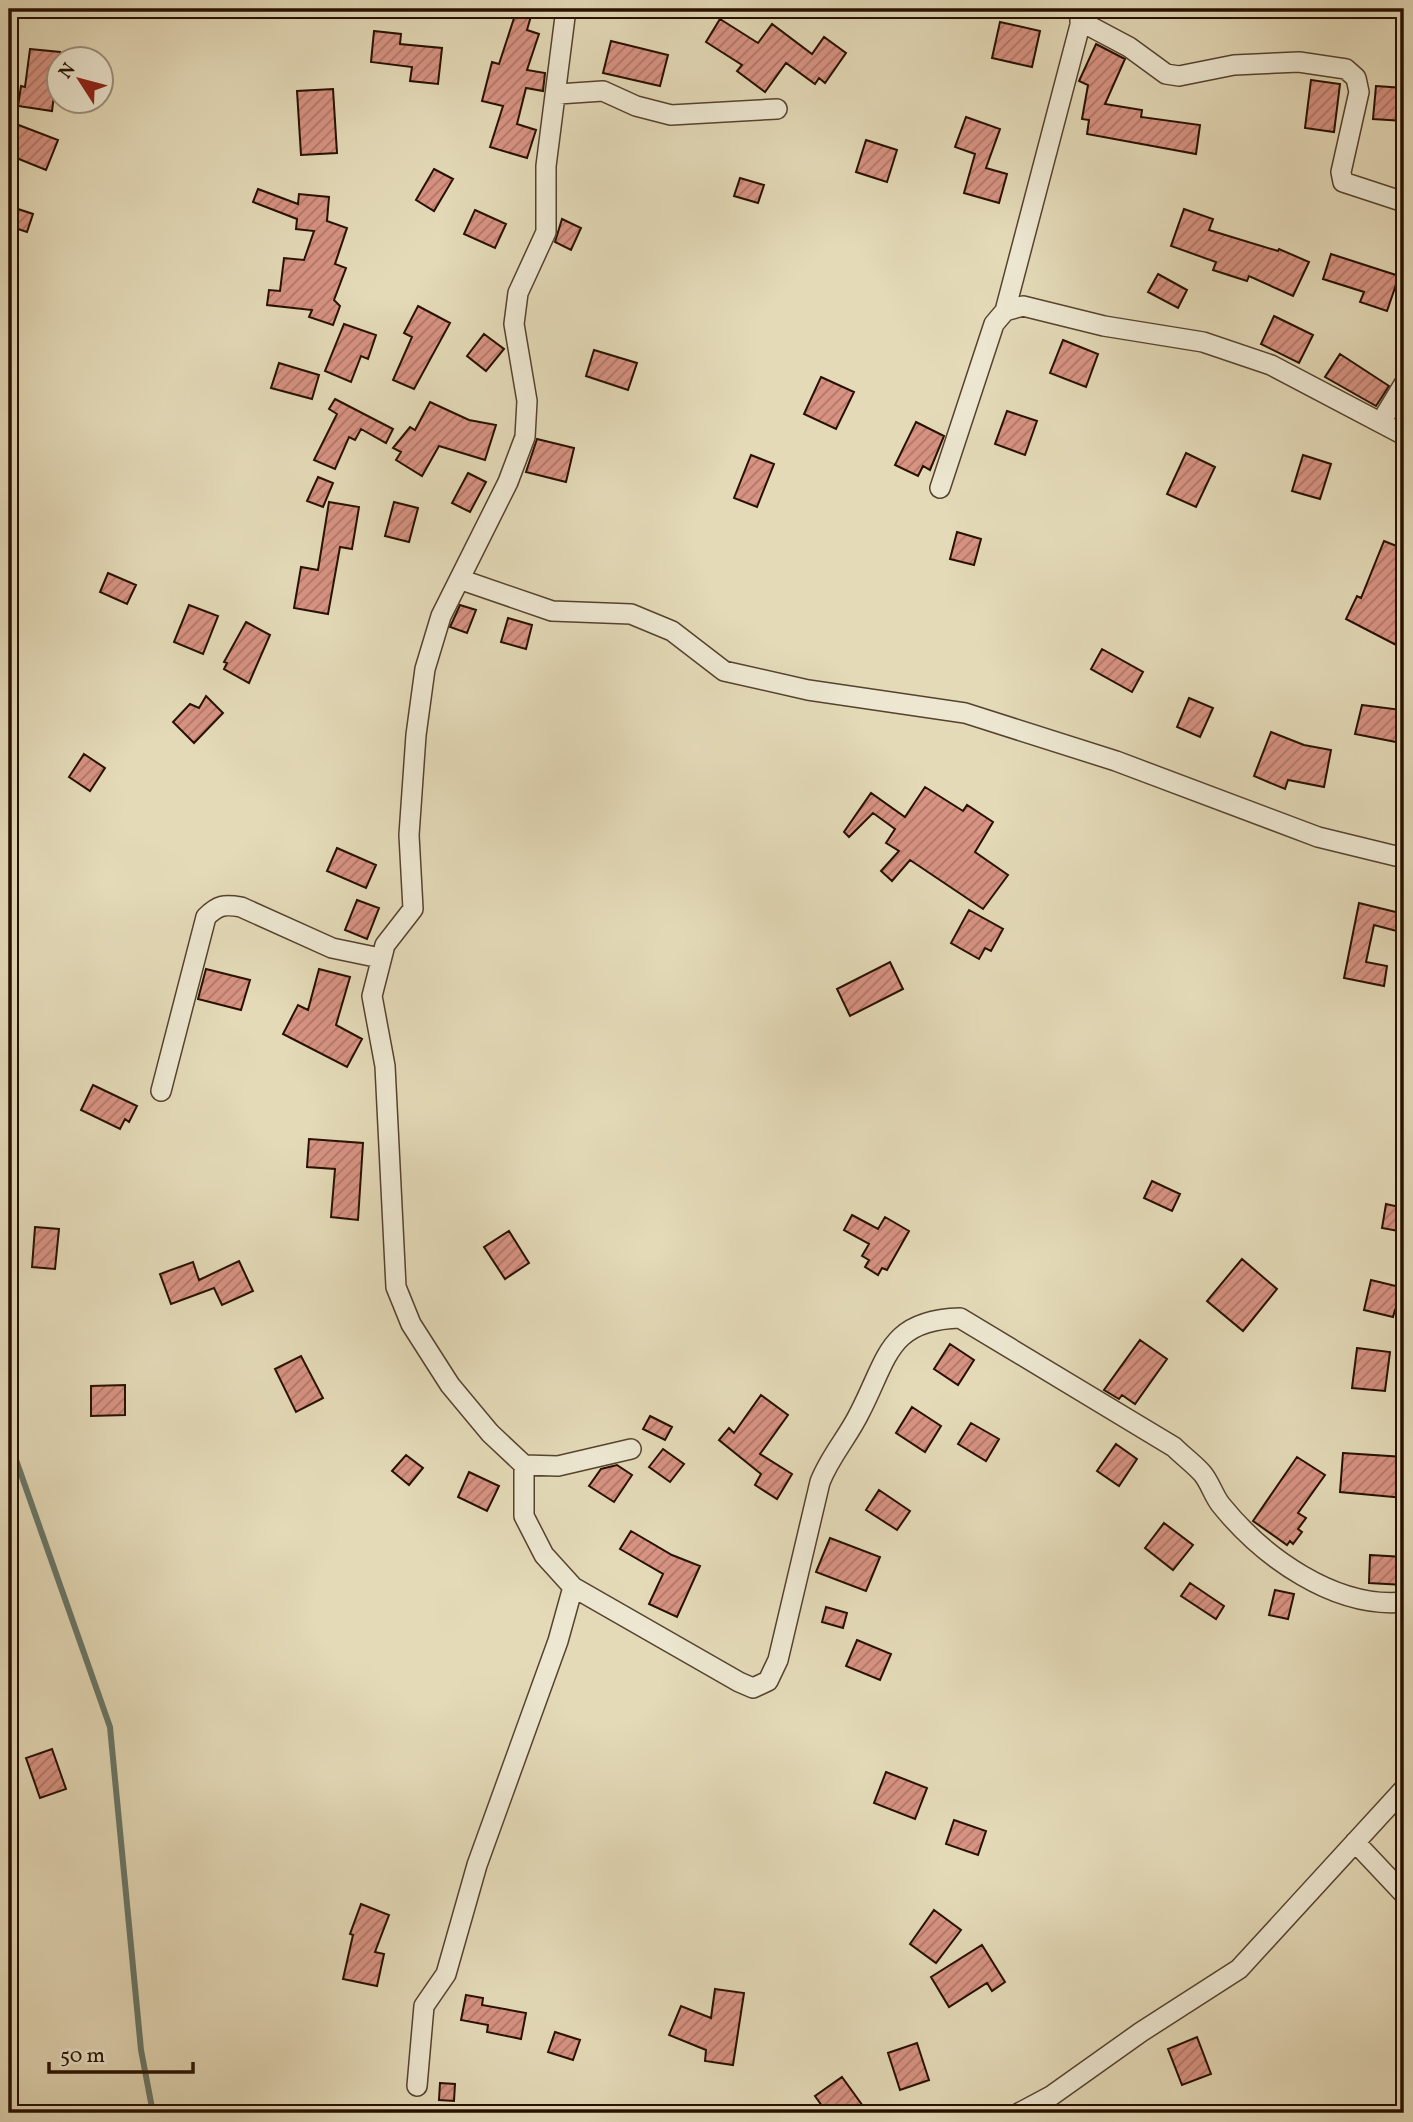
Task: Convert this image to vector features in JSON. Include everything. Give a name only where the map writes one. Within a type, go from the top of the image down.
[{"type":"street","points":[[566,9],[558,94],[546,166],[546,232],[517,293],[516,303],[514,324],[527,401],[525,437],[462,580],[441,616],[425,669],[416,735],[409,835],[414,909],[385,945],[372,996],[385,1066],[396,1287],[411,1324],[450,1385],[490,1433],[524,1465],[558,1466],[631,1449]]},
{"type":"street","points":[[940,488],[994,324],[1005,311],[1082,15],[1166,74],[1179,76],[1234,65],[1299,62],[1346,69],[1356,78],[1359,92],[1341,172],[1343,182],[1404,202]]},
{"type":"street","points":[[558,94],[603,91],[636,106],[671,115],[777,108]]},
{"type":"street","points":[[1005,311],[1023,306],[1104,326],[1203,342],[1271,365],[1404,435]]},
{"type":"street","points":[[1381,422],[1404,384]]},
{"type":"street","points":[[462,580],[552,611],[631,614],[672,631],[724,671],[808,690],[965,713],[1116,761],[1318,836],[1404,858]]},
{"type":"street","points":[[161,1091],[206,917],[215,907],[225,904],[241,907],[332,948],[380,958]]},
{"type":"street","points":[[524,1465],[524,1516],[544,1555],[573,1587],[754,1688],[768,1681],[778,1660],[817,1493],[828,1459],[859,1415],[892,1345],[905,1332],[934,1318],[960,1318],[1174,1447],[1203,1474],[1221,1505],[1256,1540],[1294,1571],[1333,1590],[1362,1600],[1386,1604],[1404,1602]]},
{"type":"street","points":[[417,2086],[424,2006],[446,1974],[477,1865],[558,1641],[573,1587]]},
{"type":"street","points":[[1019,2113],[1051,2096],[1140,2032],[1239,1969],[1404,1788]]},
{"type":"street","points":[[1355,1842],[1404,1894]]},
{"type":"building","points":[[517,9],[533,9],[527,30],[539,34],[527,70],[545,73],[543,91],[526,88],[517,124],[536,130],[527,158],[490,147],[503,106],[482,101],[492,62],[499,64]]},
{"type":"building","points":[[720,19],[758,43],[772,24],[812,54],[824,37],[846,53],[825,83],[819,78],[815,84],[786,63],[765,92],[737,71],[742,65],[706,42]]},
{"type":"building","points":[[1000,22],[1040,31],[1032,67],[992,58]]},
{"type":"building","points":[[374,31],[401,34],[400,44],[442,48],[438,84],[410,81],[412,67],[371,62]]},
{"type":"building","points":[[611,41],[668,55],[660,86],[603,73]]},
{"type":"building","points":[[1096,44],[1125,59],[1105,104],[1142,110],[1141,117],[1200,125],[1196,154],[1087,134],[1089,120],[1082,119],[1088,85],[1079,81]]},
{"type":"building","points":[[30,49],[46,51],[46,110],[18,106],[21,86],[25,87]]},
{"type":"building","points":[[1311,80],[1340,84],[1334,132],[1305,128]]},
{"type":"building","points":[[1376,86],[1404,88],[1404,121],[1373,119]]},
{"type":"building","points":[[333,89],[337,153],[301,155],[297,91]]},
{"type":"building","points":[[966,117],[1000,129],[986,168],[1007,174],[999,203],[964,193],[975,154],[955,147]]},
{"type":"building","points":[[16,124],[58,140],[46,170],[9,155],[9,142]]},
{"type":"building","points":[[866,140],[897,150],[887,182],[856,172]]},
{"type":"building","points":[[434,169],[453,179],[434,211],[416,200]]},
{"type":"building","points":[[740,178],[764,185],[758,203],[734,196]]},
{"type":"building","points":[[258,189],[298,204],[299,194],[329,197],[327,221],[347,228],[335,264],[346,268],[334,300],[340,306],[333,325],[309,317],[312,310],[267,305],[269,290],[280,291],[284,258],[304,260],[314,231],[296,229],[297,219],[253,202]]},
{"type":"building","points":[[9,206],[33,214],[27,232],[9,226]]},
{"type":"building","points":[[1184,209],[1213,219],[1209,230],[1278,251],[1279,249],[1309,262],[1293,296],[1249,276],[1247,281],[1213,270],[1216,262],[1171,246]]},
{"type":"building","points":[[475,210],[506,224],[495,248],[464,234]]},
{"type":"building","points":[[562,219],[581,228],[571,250],[555,242]]},
{"type":"building","points":[[1331,254],[1399,276],[1387,311],[1360,302],[1364,292],[1323,279]]},
{"type":"building","points":[[1158,274],[1187,290],[1178,308],[1148,292]]},
{"type":"building","points":[[418,306],[450,323],[414,389],[393,380],[412,337],[404,333]]},
{"type":"building","points":[[1274,316],[1313,335],[1299,363],[1261,344]]},
{"type":"building","points":[[344,324],[376,335],[368,359],[361,356],[351,382],[325,371]]},
{"type":"building","points":[[484,334],[504,349],[486,371],[467,356]]},
{"type":"building","points":[[1063,340],[1098,354],[1086,387],[1050,373]]},
{"type":"building","points":[[594,350],[637,363],[628,390],[586,376]]},
{"type":"building","points":[[1340,354],[1389,386],[1376,406],[1325,377]]},
{"type":"building","points":[[279,363],[319,375],[312,399],[271,388]]},
{"type":"building","points":[[821,377],[854,392],[836,429],[804,414]]},
{"type":"building","points":[[335,399],[393,429],[386,443],[361,429],[355,440],[349,437],[335,469],[314,460],[337,414],[329,409]]},
{"type":"building","points":[[430,402],[469,420],[496,425],[485,460],[439,446],[422,476],[396,460],[401,452],[393,448],[410,427],[415,430]]},
{"type":"building","points":[[1007,411],[1037,421],[1025,455],[995,444]]},
{"type":"building","points":[[916,422],[944,436],[930,470],[923,466],[918,476],[895,465]]},
{"type":"building","points":[[537,439],[574,448],[566,482],[526,472]]},
{"type":"building","points":[[1186,453],[1215,467],[1196,507],[1167,494]]},
{"type":"building","points":[[751,455],[774,464],[757,507],[734,498]]},
{"type":"building","points":[[1303,455],[1331,464],[1320,499],[1292,491]]},
{"type":"building","points":[[468,473],[486,482],[470,512],[452,503]]},
{"type":"building","points":[[318,477],[333,483],[323,507],[307,501]]},
{"type":"building","points":[[329,502],[359,507],[352,549],[340,547],[328,614],[294,608],[301,567],[318,570]]},
{"type":"building","points":[[394,502],[418,508],[409,542],[385,536]]},
{"type":"building","points":[[957,532],[981,539],[974,565],[950,559]]},
{"type":"building","points":[[1384,541],[1404,549],[1404,649],[1346,619],[1357,596],[1361,598]]},
{"type":"building","points":[[108,573],[136,585],[127,604],[100,592]]},
{"type":"building","points":[[189,605],[218,616],[203,654],[174,642]]},
{"type":"building","points":[[460,605],[476,610],[467,633],[450,627]]},
{"type":"building","points":[[508,618],[532,625],[526,649],[501,642]]},
{"type":"building","points":[[246,622],[270,635],[249,683],[224,669],[227,663],[224,662]]},
{"type":"building","points":[[1102,649],[1143,672],[1132,692],[1091,669]]},
{"type":"building","points":[[206,696],[223,713],[194,743],[173,722],[190,704],[199,708]]},
{"type":"building","points":[[1189,698],[1213,708],[1200,737],[1177,727]]},
{"type":"building","points":[[1362,705],[1402,710],[1396,742],[1355,734]]},
{"type":"building","points":[[1271,732],[1304,745],[1331,750],[1324,787],[1288,780],[1285,789],[1254,776]]},
{"type":"building","points":[[84,754],[105,768],[90,791],[69,777]]},
{"type":"building","points":[[925,787],[963,811],[967,805],[993,822],[975,852],[1008,875],[983,909],[910,860],[892,881],[881,871],[899,851],[886,843],[895,829],[873,813],[849,837],[844,832],[871,793],[905,817]]},
{"type":"building","points":[[337,848],[376,865],[366,888],[327,871]]},
{"type":"building","points":[[357,900],[379,908],[367,939],[345,930]]},
{"type":"building","points":[[1359,903],[1404,914],[1404,933],[1374,925],[1366,962],[1387,966],[1384,986],[1344,978]]},
{"type":"building","points":[[969,910],[1003,929],[991,951],[985,948],[979,959],[951,943]]},
{"type":"building","points":[[890,962],[903,989],[850,1016],[837,989]]},
{"type":"building","points":[[206,969],[250,980],[241,1010],[198,999]]},
{"type":"building","points":[[319,969],[350,977],[336,1025],[362,1039],[347,1067],[283,1034],[298,1005],[308,1010]]},
{"type":"building","points":[[93,1085],[137,1106],[129,1122],[125,1119],[120,1129],[81,1110]]},
{"type":"building","points":[[309,1139],[363,1143],[358,1220],[331,1217],[335,1169],[307,1167]]},
{"type":"building","points":[[1152,1181],[1180,1194],[1172,1211],[1144,1198]]},
{"type":"building","points":[[1386,1204],[1404,1208],[1404,1232],[1382,1228]]},
{"type":"building","points":[[852,1215],[878,1229],[885,1217],[909,1231],[887,1270],[882,1268],[878,1275],[865,1267],[869,1260],[862,1256],[869,1244],[844,1230]]},
{"type":"building","points":[[35,1227],[59,1229],[55,1269],[32,1267]]},
{"type":"building","points":[[509,1231],[529,1263],[505,1279],[484,1247]]},
{"type":"building","points":[[1242,1259],[1277,1289],[1243,1331],[1207,1301]]},
{"type":"building","points":[[239,1261],[253,1291],[222,1305],[214,1288],[171,1304],[160,1274],[193,1262],[199,1280]]},
{"type":"building","points":[[1371,1280],[1404,1288],[1404,1314],[1395,1310],[1393,1317],[1364,1310]]},
{"type":"building","points":[[1140,1340],[1167,1359],[1135,1404],[1122,1395],[1119,1399],[1104,1390]]},
{"type":"building","points":[[950,1344],[974,1360],[958,1385],[934,1369]]},
{"type":"building","points":[[1357,1348],[1390,1352],[1385,1391],[1352,1388]]},
{"type":"building","points":[[301,1356],[323,1398],[296,1412],[275,1369]]},
{"type":"building","points":[[125,1385],[125,1415],[91,1416],[91,1386]]},
{"type":"building","points":[[761,1395],[788,1415],[760,1454],[792,1474],[777,1499],[755,1485],[761,1474],[719,1440],[729,1428],[734,1433]]},
{"type":"building","points":[[912,1407],[941,1426],[925,1452],[896,1433]]},
{"type":"building","points":[[650,1416],[672,1427],[665,1440],[643,1429]]},
{"type":"building","points":[[971,1423],[999,1439],[986,1461],[958,1444]]},
{"type":"building","points":[[1116,1444],[1137,1459],[1119,1486],[1097,1471]]},
{"type":"building","points":[[663,1449],[684,1464],[670,1482],[649,1467]]},
{"type":"building","points":[[1343,1453],[1404,1457],[1404,1498],[1340,1492]]},
{"type":"building","points":[[406,1455],[423,1468],[409,1485],[392,1471]]},
{"type":"building","points":[[1297,1457],[1325,1475],[1298,1513],[1306,1518],[1298,1529],[1302,1532],[1293,1544],[1290,1541],[1287,1545],[1253,1521]]},
{"type":"building","points":[[617,1465],[632,1475],[614,1502],[589,1486],[601,1469]]},
{"type":"building","points":[[469,1472],[499,1486],[487,1511],[458,1497]]},
{"type":"building","points":[[879,1490],[910,1511],[897,1530],[866,1510]]},
{"type":"building","points":[[1164,1523],[1193,1545],[1173,1570],[1145,1548]]},
{"type":"building","points":[[631,1531],[672,1555],[700,1566],[677,1617],[649,1604],[663,1574],[620,1549]]},
{"type":"building","points":[[830,1538],[880,1557],[866,1591],[816,1572]]},
{"type":"building","points":[[1370,1555],[1404,1557],[1404,1585],[1369,1583]]},
{"type":"building","points":[[1190,1583],[1224,1606],[1216,1619],[1181,1596]]},
{"type":"building","points":[[1275,1590],[1294,1594],[1288,1619],[1269,1615]]},
{"type":"building","points":[[826,1607],[847,1613],[843,1628],[822,1622]]},
{"type":"building","points":[[857,1640],[891,1654],[880,1680],[846,1666]]},
{"type":"building","points":[[52,1749],[66,1789],[40,1798],[26,1758]]},
{"type":"building","points":[[886,1772],[927,1788],[915,1819],[874,1803]]},
{"type":"building","points":[[954,1820],[986,1831],[978,1855],[946,1844]]},
{"type":"building","points":[[361,1904],[389,1915],[375,1952],[384,1954],[377,1986],[343,1979],[353,1935],[350,1934]]},
{"type":"building","points":[[934,1910],[961,1930],[936,1963],[910,1944]]},
{"type":"building","points":[[982,1945],[1005,1982],[992,1991],[987,1983],[949,2007],[931,1977]]},
{"type":"building","points":[[715,1989],[744,1993],[733,2065],[705,2061],[706,2050],[669,2035],[681,2006],[711,2018]]},
{"type":"building","points":[[466,1995],[483,1998],[482,2005],[526,2013],[521,2039],[487,2032],[488,2025],[461,2020]]},
{"type":"building","points":[[555,2032],[580,2040],[573,2060],[548,2052]]},
{"type":"building","points":[[1197,2037],[1211,2074],[1182,2085],[1168,2049]]},
{"type":"building","points":[[917,2043],[929,2080],[900,2090],[888,2053]]},
{"type":"building","points":[[842,2077],[868,2113],[827,2113],[815,2096]]},
{"type":"building","points":[[440,2083],[455,2084],[454,2101],[439,2100]]},
{"type":"waterway","points":[[9,1440],[110,1727],[141,2050],[153,2113]]}]
